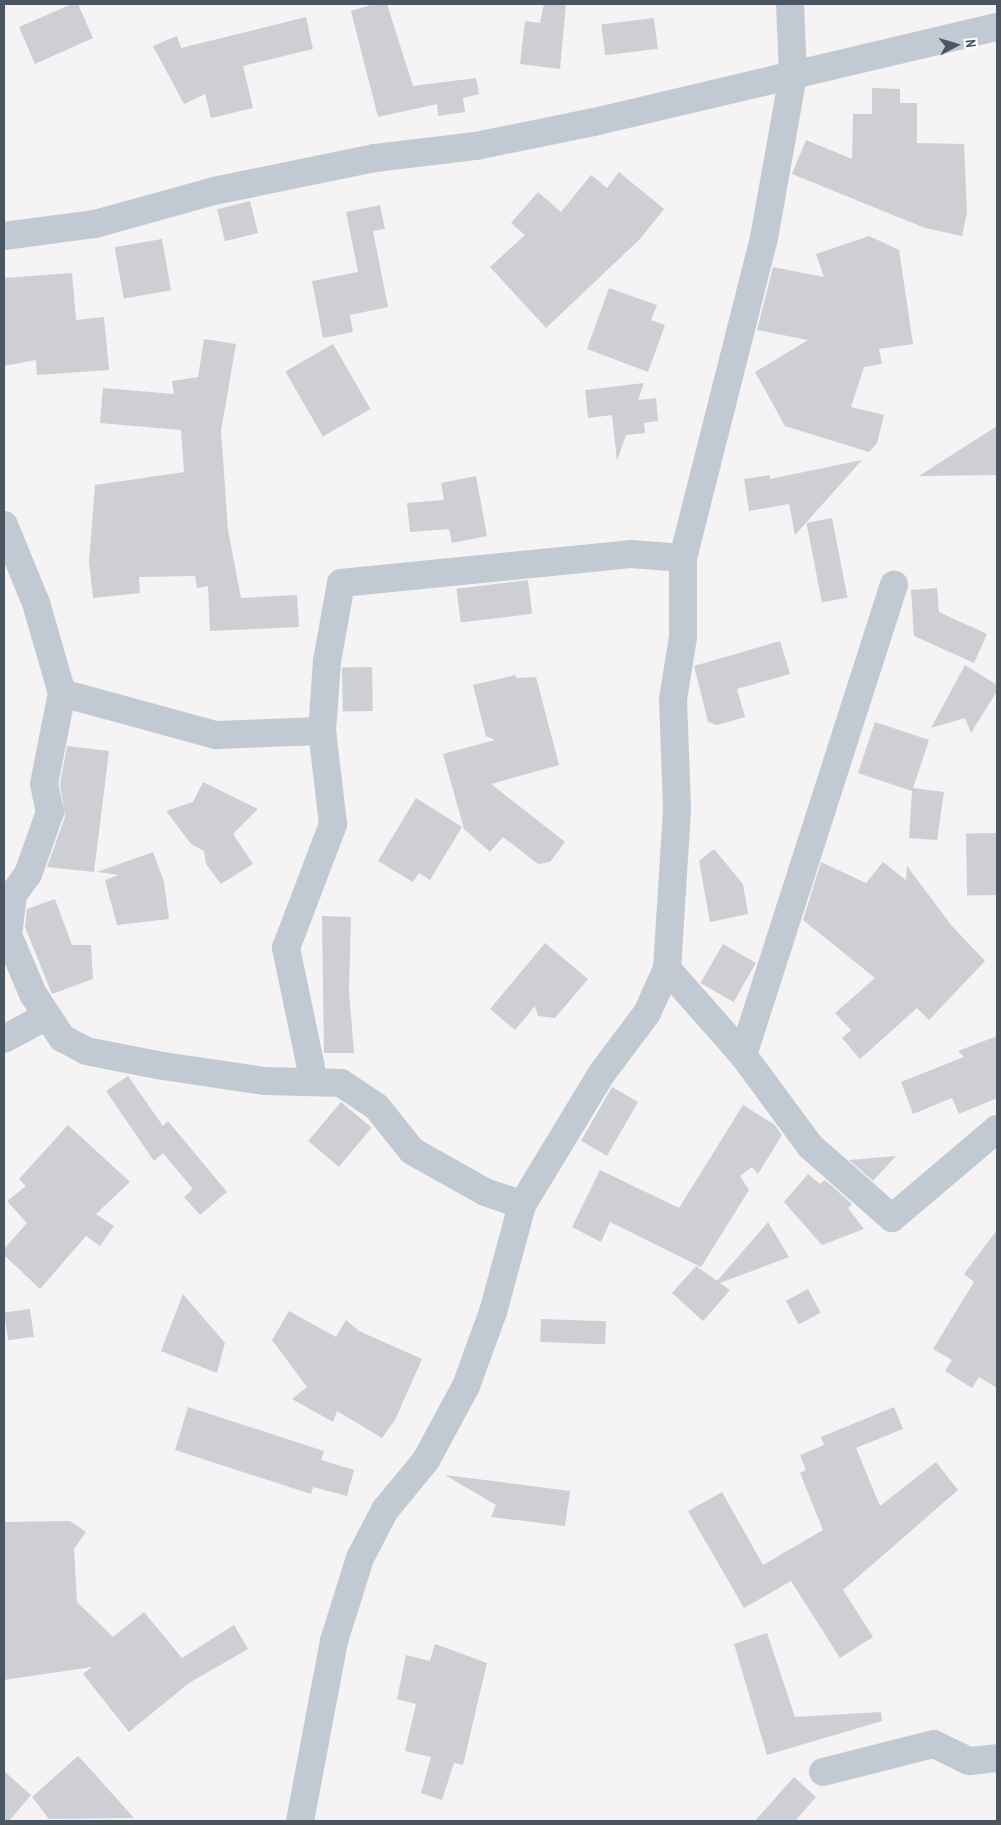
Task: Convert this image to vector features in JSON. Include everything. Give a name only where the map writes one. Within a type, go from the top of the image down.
[{"type":"street","points":[[300,1821],[334,1641],[360,1558],[385,1510],[426,1460],[466,1386],[493,1312],[522,1205],[602,1073],[648,1013],[667,969],[677,808],[673,699],[683,637],[683,558],[764,238],[793,75],[790,4]]},
{"type":"street","points":[[4,236],[95,224],[214,191],[375,158],[476,146],[997,27]]},
{"type":"street","points":[[5,533],[36,603],[62,693],[44,784],[50,812],[28,874],[13,895],[8,934],[47,1016],[62,1038],[86,1051],[265,1081],[341,1083],[377,1108],[412,1151],[485,1192],[522,1205]]},
{"type":"street","points":[[314,1082],[286,948],[332,824],[322,731],[327,661],[341,583],[631,554],[683,558]]},
{"type":"street","points":[[743,1056],[894,585]]},
{"type":"street","points":[[62,693],[216,735],[322,731]]},
{"type":"street","points":[[667,969],[743,1056],[810,1146],[892,1218],[997,1129]]},
{"type":"street","points":[[4,1038],[47,1016]]},
{"type":"street","points":[[823,1772],[934,1744],[969,1761],[997,1758]]},
{"type":"building","points":[[72,4],[78,4],[93,38],[35,64],[19,27]]},
{"type":"building","points":[[374,4],[387,4],[413,86],[476,78],[479,94],[463,98],[465,112],[438,116],[437,104],[378,117],[351,11]]},
{"type":"building","points":[[544,4],[566,4],[560,69],[520,64],[525,21],[540,23]]},
{"type":"building","points":[[306,17],[313,49],[243,66],[253,108],[211,118],[205,94],[184,104],[153,46],[177,36],[181,48]]},
{"type":"building","points":[[654,18],[658,49],[605,55],[601,24]]},
{"type":"building","points":[[872,88],[900,89],[900,103],[917,103],[917,143],[964,144],[967,213],[962,236],[925,228],[792,174],[806,140],[852,159],[853,114],[872,114]]},
{"type":"building","points":[[619,172],[664,209],[640,239],[546,328],[490,267],[525,235],[511,223],[538,192],[561,212],[591,175],[607,188]]},
{"type":"building","points":[[250,201],[258,233],[225,241],[217,209]]},
{"type":"building","points":[[380,205],[385,229],[373,231],[388,307],[350,315],[353,332],[323,338],[312,281],[358,272],[346,212]]},
{"type":"building","points":[[869,236],[899,250],[913,344],[879,349],[882,364],[864,367],[851,407],[884,415],[877,443],[869,452],[785,426],[755,372],[808,340],[757,330],[773,267],[824,277],[816,254]]},
{"type":"building","points":[[162,239],[171,290],[124,299],[115,247]]},
{"type":"building","points":[[72,273],[76,320],[104,317],[109,370],[37,375],[36,360],[4,366],[4,278]]},
{"type":"building","points":[[609,288],[657,305],[651,320],[665,325],[648,372],[587,349]]},
{"type":"building","points":[[204,339],[236,344],[221,431],[228,530],[241,598],[297,595],[299,627],[210,631],[208,586],[197,588],[195,576],[139,577],[140,593],[93,598],[89,562],[95,485],[184,472],[181,430],[100,423],[103,388],[174,394],[172,381],[198,377]]},
{"type":"building","points":[[333,344],[371,409],[323,436],[285,372]]},
{"type":"building","points":[[644,383],[638,400],[656,398],[658,421],[644,423],[645,433],[626,435],[617,461],[612,415],[588,418],[585,390]]},
{"type":"building","points":[[997,426],[997,475],[919,476]]},
{"type":"building","points":[[862,460],[795,535],[789,504],[749,511],[744,479],[770,475],[770,479]]},
{"type":"building","points":[[476,476],[487,536],[452,543],[449,529],[410,532],[407,503],[444,500],[441,483]]},
{"type":"building","points":[[832,518],[847,598],[822,602],[806,523]]},
{"type":"building","points":[[528,580],[532,614],[461,623],[457,589]]},
{"type":"building","points":[[937,588],[939,612],[987,634],[974,663],[914,636],[911,590]]},
{"type":"building","points":[[780,641],[790,674],[737,689],[745,717],[717,725],[708,722],[694,666]]},
{"type":"building","points":[[965,665],[997,685],[997,691],[971,733],[965,718],[931,728]]},
{"type":"building","points":[[372,667],[373,711],[343,712],[342,668]]},
{"type":"building","points":[[515,675],[516,678],[536,677],[559,765],[491,784],[565,842],[550,862],[538,864],[503,837],[490,852],[464,829],[443,754],[495,740],[486,736],[473,685]]},
{"type":"building","points":[[875,722],[929,740],[913,788],[944,792],[937,840],[909,838],[912,791],[858,773]]},
{"type":"building","points":[[67,746],[109,751],[94,872],[47,867],[65,817],[60,784]]},
{"type":"building","points":[[203,782],[258,809],[233,834],[253,864],[221,884],[206,864],[204,851],[191,844],[166,811],[193,802]]},
{"type":"building","points":[[416,798],[462,827],[430,880],[419,873],[413,882],[378,861]]},
{"type":"building","points":[[996,833],[997,895],[967,896],[966,834]]},
{"type":"building","points":[[714,849],[743,884],[748,914],[710,922],[699,861]]},
{"type":"building","points":[[153,852],[164,882],[169,919],[117,925],[105,880],[119,875],[97,872]]},
{"type":"building","points":[[821,862],[866,883],[883,862],[906,880],[907,866],[952,926],[985,961],[929,1020],[917,1008],[860,1059],[842,1038],[851,1030],[835,1013],[875,978],[803,920]]},
{"type":"building","points":[[55,899],[72,945],[91,945],[93,979],[52,994],[25,927],[27,909]]},
{"type":"building","points":[[322,916],[351,917],[349,991],[354,1053],[324,1053]]},
{"type":"building","points":[[545,943],[588,979],[555,1018],[538,1016],[535,1006],[515,1030],[490,1009]]},
{"type":"building","points":[[723,944],[756,963],[733,1002],[700,983]]},
{"type":"building","points":[[997,1036],[997,1098],[959,1114],[952,1098],[913,1114],[901,1082],[964,1057],[958,1051]]},
{"type":"building","points":[[128,1076],[163,1126],[168,1121],[227,1192],[200,1215],[184,1197],[193,1189],[163,1153],[154,1161],[106,1091]]},
{"type":"building","points":[[612,1087],[638,1102],[607,1156],[581,1141]]},
{"type":"building","points":[[341,1102],[372,1128],[339,1167],[308,1141]]},
{"type":"building","points":[[743,1105],[775,1125],[782,1135],[758,1174],[752,1167],[740,1176],[749,1190],[701,1267],[610,1222],[601,1242],[572,1227],[600,1170],[679,1208]]},
{"type":"building","points":[[68,1125],[130,1182],[96,1214],[114,1226],[100,1246],[86,1236],[40,1289],[4,1255],[4,1249],[27,1223],[7,1201],[26,1186],[19,1179]]},
{"type":"building","points":[[896,1156],[873,1181],[849,1160]]},
{"type":"building","points":[[808,1174],[820,1184],[825,1180],[852,1204],[848,1208],[864,1229],[822,1245],[784,1202]]},
{"type":"building","points":[[768,1222],[789,1257],[720,1283],[730,1290],[703,1321],[672,1293],[696,1266],[717,1281]]},
{"type":"building","points":[[997,1230],[997,1388],[979,1377],[972,1388],[945,1371],[952,1360],[933,1349],[974,1282],[964,1274]]},
{"type":"building","points":[[808,1289],[821,1313],[799,1325],[786,1301]]},
{"type":"building","points":[[183,1294],[225,1343],[217,1373],[161,1351]]},
{"type":"building","points":[[30,1309],[34,1337],[8,1340],[4,1313]]},
{"type":"building","points":[[289,1311],[336,1337],[346,1320],[359,1331],[422,1359],[395,1420],[382,1438],[337,1411],[333,1422],[292,1399],[307,1387],[272,1340]]},
{"type":"building","points":[[541,1319],[606,1321],[605,1344],[540,1342]]},
{"type":"building","points":[[188,1407],[324,1451],[321,1460],[354,1470],[347,1496],[313,1487],[311,1494],[175,1450]]},
{"type":"building","points":[[894,1407],[903,1429],[856,1448],[880,1506],[936,1462],[958,1490],[843,1590],[873,1637],[840,1658],[791,1581],[744,1608],[688,1511],[722,1492],[763,1565],[823,1530],[800,1473],[806,1470],[800,1455],[824,1445],[821,1437]]},
{"type":"building","points":[[445,1475],[570,1491],[565,1526],[491,1517],[496,1505]]},
{"type":"building","points":[[70,1521],[86,1532],[74,1549],[77,1602],[113,1637],[144,1612],[182,1658],[234,1625],[248,1649],[189,1683],[129,1732],[83,1674],[92,1667],[4,1680],[4,1522]]},
{"type":"building","points":[[767,1633],[795,1717],[881,1712],[882,1721],[767,1755],[734,1644]]},
{"type":"building","points":[[435,1644],[487,1663],[463,1765],[454,1763],[442,1800],[421,1793],[431,1757],[405,1751],[416,1704],[397,1699],[406,1655],[430,1661]]},
{"type":"building","points":[[78,1756],[134,1818],[49,1819],[32,1797]]},
{"type":"building","points":[[4,1771],[31,1795],[9,1821],[4,1821]]},
{"type":"building","points":[[794,1777],[816,1797],[795,1821],[755,1821]]}]
